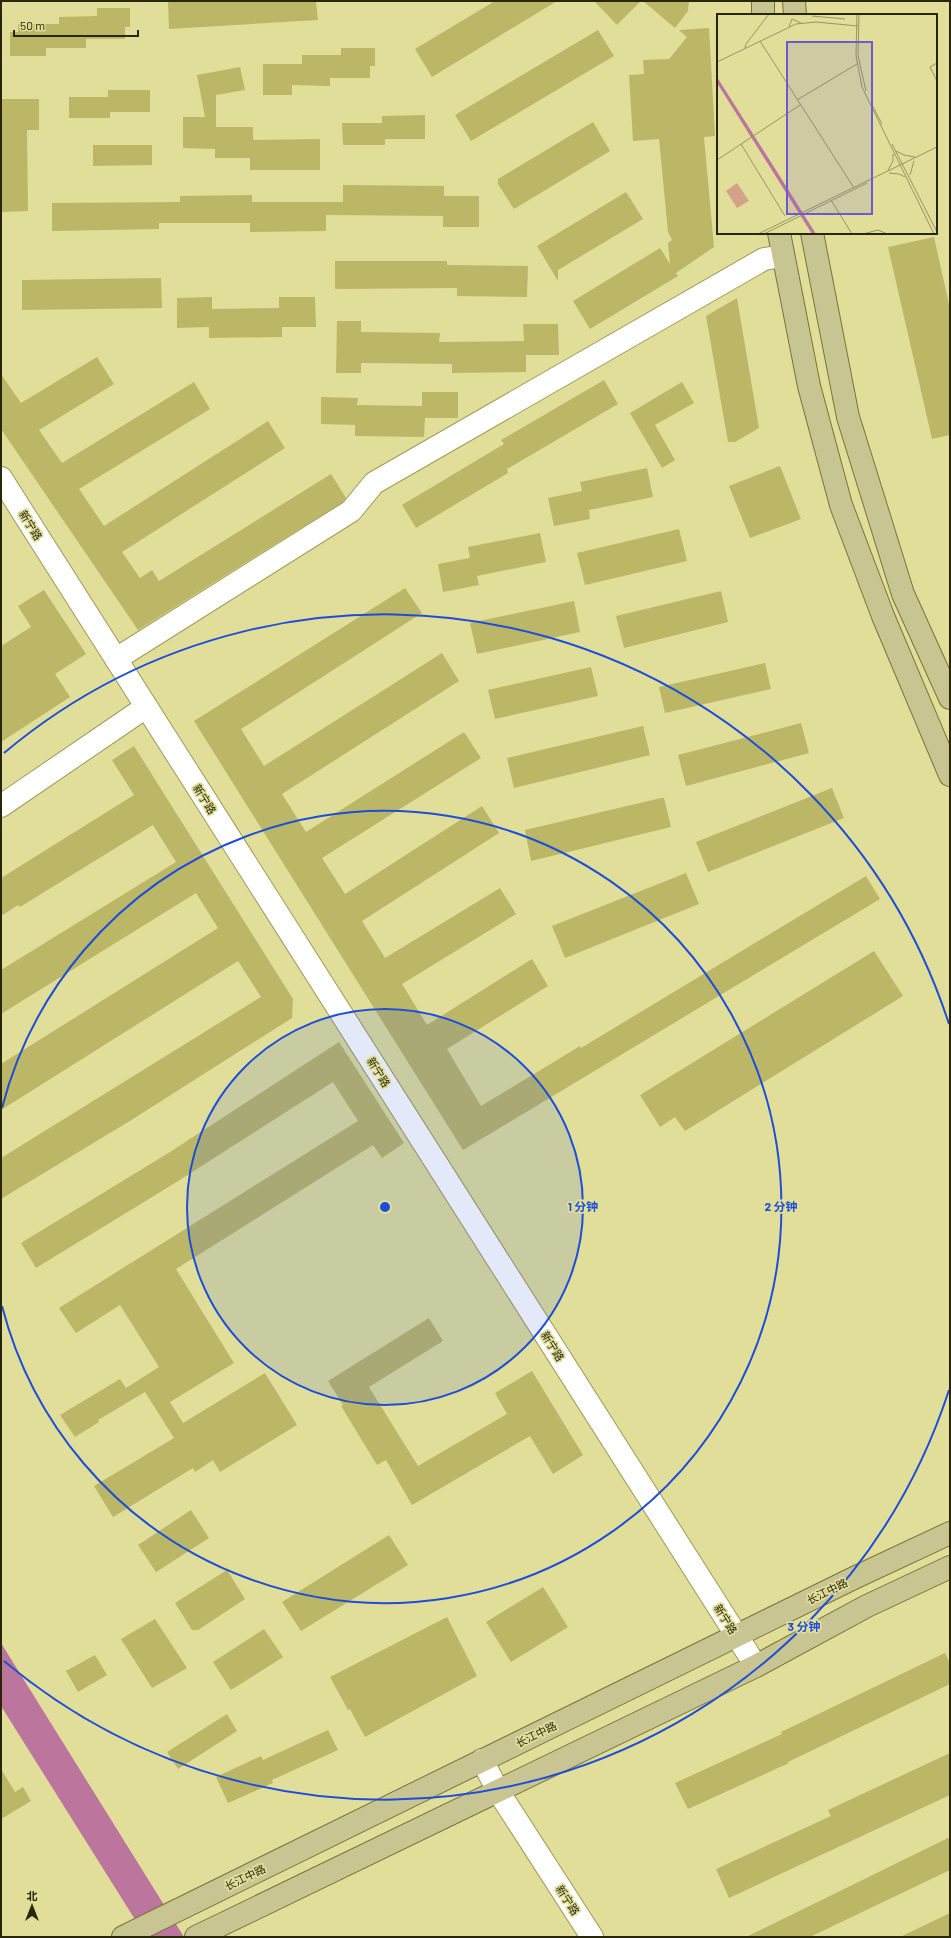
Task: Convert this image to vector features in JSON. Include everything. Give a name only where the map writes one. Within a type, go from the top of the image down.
[{"type":"main road","points":[[763,1],[763,14]]},
{"type":"main road","points":[[794,1],[795,14]]},
{"type":"main road","points":[[779,234],[782,256],[809,386],[841,505],[883,616],[950,775]]},
{"type":"main road","points":[[812,234],[848,417],[903,594],[950,698]]},
{"type":"main road","name":"长江中路","points":[[127,1935],[482,1760],[950,1533]]},
{"type":"main road","points":[[198,1936],[756,1666],[867,1606],[950,1566]]},
{"type":"street","points":[[116,659],[352,511],[374,484],[764,259],[782,256]]},
{"type":"street","name":"新宁路","points":[[1,478],[756,1666]]},
{"type":"street","points":[[1,806],[146,707]]},
{"type":"street","name":"新宁路","points":[[482,1760],[498,1791],[592,1937]]},
{"type":"shaded area","points":[[1,1643],[184,1937],[146,1937],[1,1706]]},
{"type":"building","points":[[168,1],[316,1],[318,20],[169,29]]},
{"type":"building","points":[[495,1],[557,1],[432,77],[415,49]]},
{"type":"building","points":[[594,1],[641,1],[617,25]]},
{"type":"building","points":[[643,1],[689,1],[688,11],[675,28]]},
{"type":"building","points":[[97,8],[130,8],[130,27],[125,27],[125,39],[86,39],[86,48],[46,48],[46,56],[10,56],[10,32],[18,32],[18,24],[59,24],[59,17],[97,16]]},
{"type":"building","points":[[709,28],[715,136],[704,137],[714,247],[676,273],[678,276],[590,329],[573,301],[660,248],[670,264],[668,243],[672,240],[668,232],[659,139],[633,141],[629,75],[644,74],[643,60],[669,59],[687,37],[679,30]]},
{"type":"building","points":[[598,30],[614,56],[471,141],[455,115]]},
{"type":"building","points":[[341,48],[375,48],[375,66],[370,66],[370,78],[330,78],[330,86],[292,85],[292,95],[263,95],[263,64],[302,64],[302,55],[341,55]]},
{"type":"building","points":[[240,67],[245,90],[216,95],[216,127],[253,127],[254,140],[320,139],[320,170],[250,170],[250,158],[215,158],[215,149],[183,148],[183,117],[205,117],[197,75]]},
{"type":"building","points":[[108,90],[150,90],[150,112],[110,112],[110,118],[69,118],[69,97],[108,97]]},
{"type":"building","points":[[1,99],[39,99],[39,130],[27,130],[28,211],[1,212]]},
{"type":"building","points":[[425,115],[425,139],[385,139],[385,145],[343,145],[342,123],[382,123],[382,116]]},
{"type":"building","points":[[593,122],[610,151],[514,209],[498,184],[498,179]]},
{"type":"building","points":[[93,145],[152,145],[152,165],[93,166]]},
{"type":"building","points":[[343,185],[444,186],[444,196],[479,196],[479,227],[443,227],[443,216],[326,215],[326,231],[250,232],[250,223],[159,223],[159,229],[52,231],[52,203],[180,202],[180,196],[252,195],[252,202],[343,202]]},
{"type":"building","points":[[626,192],[643,219],[558,270],[558,281],[537,246]]},
{"type":"building","points":[[934,237],[950,309],[950,435],[932,439],[888,247]]},
{"type":"building","points":[[335,261],[447,261],[447,265],[528,266],[527,297],[457,296],[457,288],[335,289]]},
{"type":"building","points":[[161,278],[162,308],[22,310],[22,280]]},
{"type":"building","points":[[212,297],[212,309],[279,308],[279,297],[315,297],[316,327],[282,327],[282,337],[209,338],[209,327],[177,328],[177,298]]},
{"type":"building","points":[[737,298],[759,428],[735,442],[728,442],[706,316]]},
{"type":"building","points":[[337,321],[361,321],[361,332],[440,333],[439,342],[524,341],[523,324],[558,324],[559,355],[526,355],[526,372],[452,373],[452,364],[361,363],[361,373],[336,373]]},
{"type":"building","points":[[97,357],[114,384],[39,430],[62,463],[194,382],[210,409],[79,489],[104,526],[268,421],[285,448],[122,552],[140,578],[152,570],[159,581],[331,474],[346,498],[343,502],[138,630],[1,429],[1,374],[21,403]]},
{"type":"building","points":[[604,380],[618,404],[507,469],[508,473],[416,528],[402,505],[504,444],[501,440]]},
{"type":"building","points":[[682,382],[694,403],[655,425],[675,460],[662,468],[630,413]]},
{"type":"building","points":[[422,392],[458,392],[458,418],[425,418],[424,437],[355,436],[355,425],[321,424],[321,397],[358,398],[357,405],[422,406]]},
{"type":"building","points":[[780,466],[801,519],[750,538],[729,486]]},
{"type":"building","points":[[647,468],[653,497],[589,510],[590,519],[554,526],[548,498],[582,491],[580,482]]},
{"type":"building","points":[[679,529],[687,561],[585,585],[577,553]]},
{"type":"building","points":[[540,533],[546,562],[477,576],[479,585],[443,592],[438,564],[470,558],[468,547]]},
{"type":"building","points":[[405,588],[422,613],[241,729],[264,766],[442,653],[459,681],[282,794],[306,832],[464,732],[481,758],[322,858],[345,894],[482,806],[499,833],[362,921],[385,958],[500,888],[516,914],[402,984],[427,1025],[532,959],[548,986],[447,1049],[481,1106],[580,1046],[581,1048],[866,876],[880,899],[463,1150],[194,721]]},
{"type":"building","points":[[44,590],[86,654],[55,674],[70,697],[1,742],[1,646],[31,627],[18,606]]},
{"type":"building","points":[[721,591],[728,622],[624,648],[616,616]]},
{"type":"building","points":[[574,601],[580,632],[477,654],[470,623]]},
{"type":"building","points":[[765,663],[771,689],[665,713],[659,687]]},
{"type":"building","points":[[591,667],[598,696],[495,719],[488,690]]},
{"type":"building","points":[[801,723],[809,753],[686,786],[678,755]]},
{"type":"building","points":[[643,726],[650,755],[514,788],[507,758]]},
{"type":"building","points":[[134,746],[293,999],[292,1018],[133,1119],[1,1199],[1,1158],[261,997],[238,961],[1,1110],[1,1064],[218,928],[196,893],[1,1014],[1,970],[176,862],[153,825],[20,907],[18,905],[1,916],[1,878],[134,795],[112,760]]},
{"type":"building","points":[[832,788],[844,818],[708,872],[696,842]]},
{"type":"building","points":[[664,798],[671,827],[531,861],[525,830]]},
{"type":"building","points":[[686,873],[699,904],[565,958],[552,926]]},
{"type":"building","points":[[874,951],[903,996],[685,1131],[675,1117],[660,1127],[640,1095]]},
{"type":"building","points":[[339,1042],[404,1143],[382,1158],[373,1145],[176,1269],[234,1363],[170,1402],[183,1423],[265,1373],[297,1425],[220,1472],[213,1460],[195,1472],[193,1468],[113,1517],[94,1486],[174,1438],[145,1392],[98,1420],[99,1422],[75,1437],[60,1415],[120,1379],[126,1388],[159,1367],[120,1305],[76,1333],[59,1308],[358,1121],[333,1082],[175,1183],[36,1268],[21,1243],[170,1152]]},
{"type":"building","points":[[429,1318],[443,1341],[369,1387],[418,1466],[507,1414],[495,1393],[532,1371],[583,1455],[553,1474],[530,1436],[412,1505],[386,1460],[377,1465],[341,1406],[343,1405],[328,1381]]},
{"type":"building","points":[[191,1510],[209,1538],[156,1572],[138,1545]]},
{"type":"building","points":[[389,1535],[408,1565],[301,1631],[282,1602]]},
{"type":"building","points":[[227,1570],[245,1599],[198,1630],[192,1630],[175,1603]]},
{"type":"building","points":[[543,1587],[568,1627],[511,1662],[486,1622]]},
{"type":"building","points":[[447,1617],[477,1676],[365,1737],[330,1677]]},
{"type":"building","points":[[155,1619],[187,1668],[152,1688],[121,1639]]},
{"type":"building","points":[[264,1629],[283,1657],[231,1690],[213,1662]]},
{"type":"building","points":[[945,1653],[950,1663],[950,1684],[788,1762],[789,1763],[688,1809],[675,1783],[782,1734],[781,1732]]},
{"type":"building","points":[[95,1655],[107,1675],[78,1692],[66,1671]]},
{"type":"building","points":[[227,1714],[237,1731],[178,1769],[167,1752]]},
{"type":"building","points":[[328,1730],[338,1750],[272,1780],[273,1783],[228,1803],[216,1777],[261,1756],[263,1760]]},
{"type":"building","points":[[950,1753],[950,1795],[729,1898],[716,1869],[831,1816],[828,1810]]},
{"type":"building","points":[[1,1769],[15,1792],[23,1787],[31,1801],[1,1819]]},
{"type":"building","points":[[950,1837],[950,1870],[810,1937],[746,1937]]},
{"type":"building","points":[[950,1913],[950,1937],[900,1937]]}]
